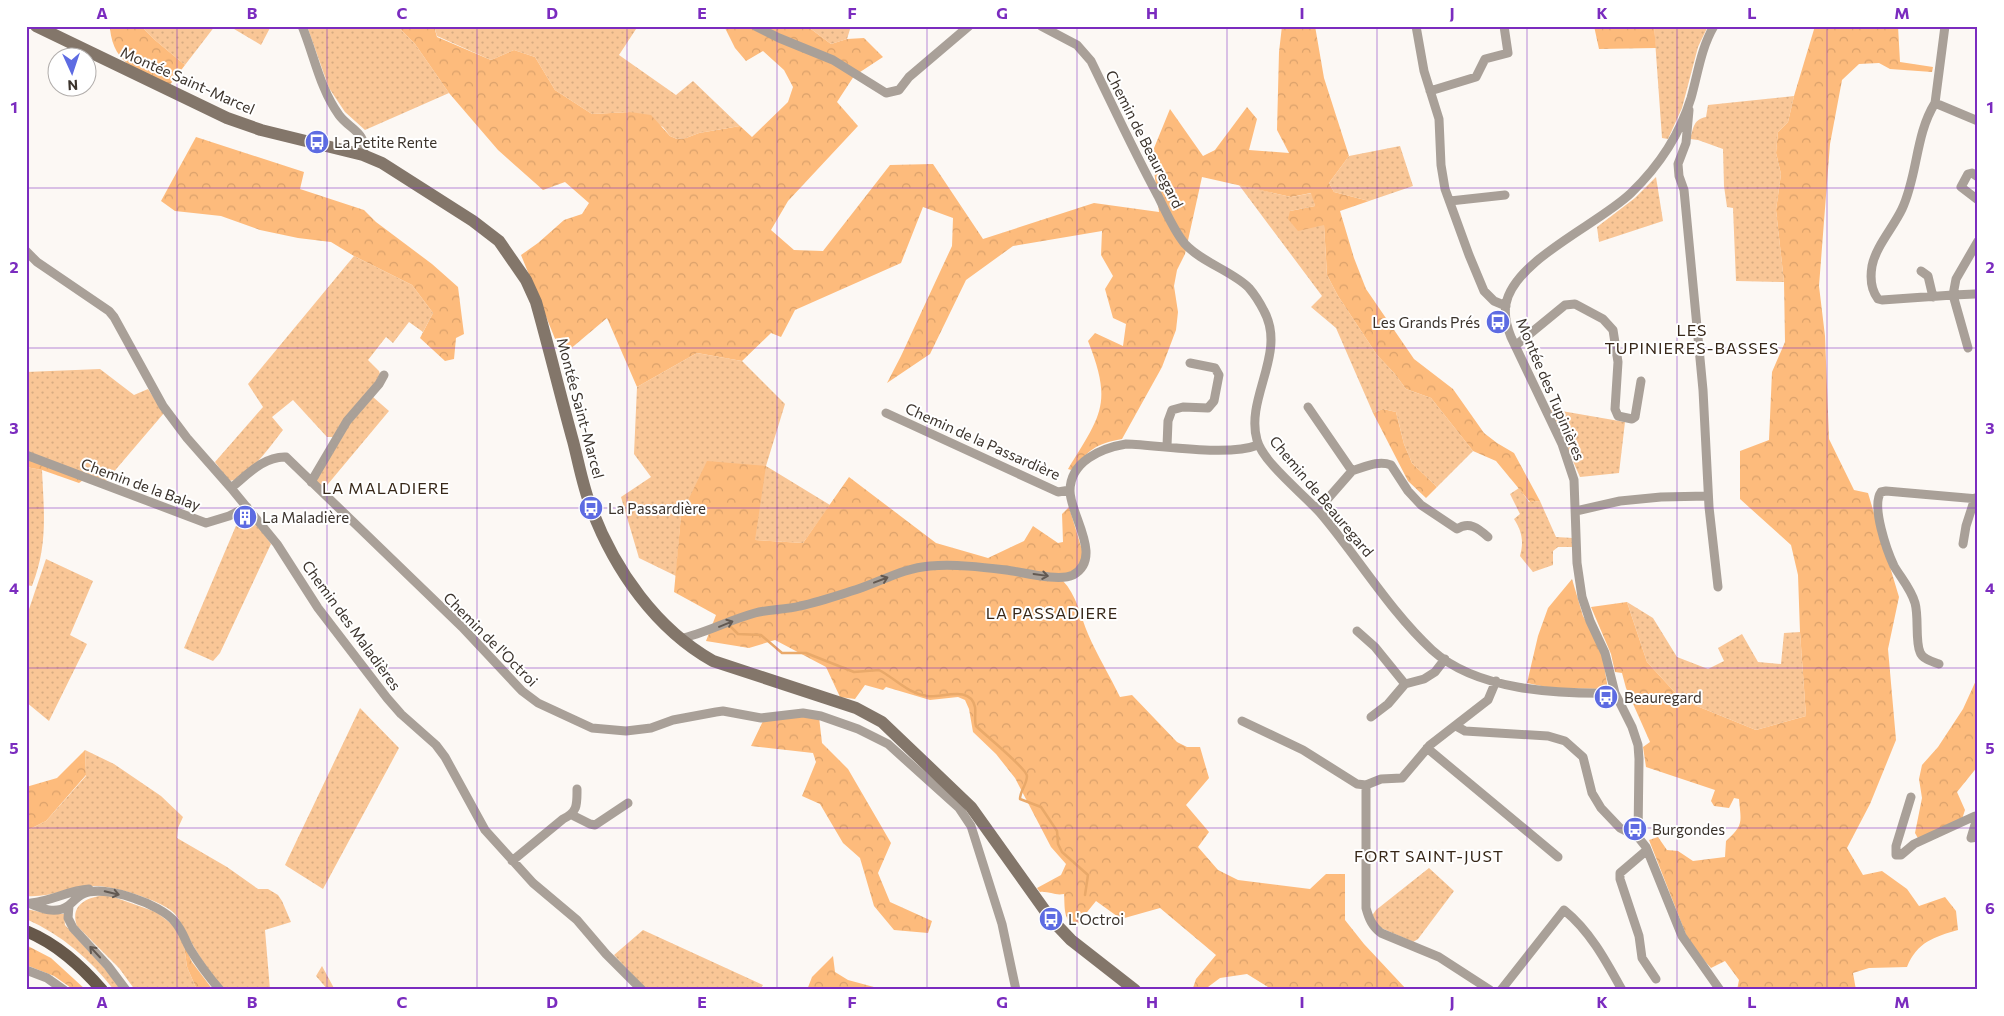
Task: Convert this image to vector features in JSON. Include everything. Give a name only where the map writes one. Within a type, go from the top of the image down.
[{"type":"main road","name":"Montée Saint-Marcel","points":[[36,26],[227,118],[261,130],[364,155],[382,163],[473,220],[499,241],[510,254],[526,280],[536,302],[581,475],[598,524],[616,558],[643,599],[665,626],[680,639],[713,660],[869,714],[895,733],[962,804],[1059,929],[1136,990]]},
{"type":"main road","points":[[26,931],[51,944],[65,954],[102,990]]},
{"type":"street","points":[[302,26],[327,92],[339,115],[364,141],[364,155]]},
{"type":"street","points":[[755,26],[833,60],[886,93],[899,90],[908,77],[969,26]]},
{"type":"street","name":"Chemin de Beauregard","points":[[1041,26],[1077,45],[1090,62],[1185,244],[1248,287],[1265,312],[1270,326],[1271,348],[1255,421],[1258,445],[1291,484],[1316,508],[1414,630],[1433,650],[1445,659],[1475,674],[1496,681],[1560,693],[1615,693]]},
{"type":"street","points":[[1416,26],[1424,71],[1439,119],[1441,165],[1446,189],[1484,291],[1494,301],[1506,306]]},
{"type":"street","points":[[1430,91],[1476,77],[1485,59],[1508,53],[1504,26]]},
{"type":"street","name":"Montée des Tupinières","points":[[1638,837],[1638,745],[1632,726],[1615,693],[1605,653],[1590,621],[1582,597],[1577,563],[1575,487],[1570,465],[1562,444],[1515,346],[1506,322],[1506,306],[1515,282],[1529,266],[1620,202],[1641,183],[1666,151],[1690,100],[1705,44],[1714,26]]},
{"type":"street","points":[[1945,26],[1935,103],[1924,128],[1906,199],[1876,253],[1871,281],[1878,300],[1975,294]]},
{"type":"street","points":[[1690,100],[1686,142],[1677,171],[1684,190],[1703,390],[1708,496],[1718,587]]},
{"type":"street","points":[[1935,103],[1978,121]]},
{"type":"street","points":[[1978,177],[1972,173],[1968,174],[1961,187],[1978,200]]},
{"type":"street","points":[[1450,201],[1505,195]]},
{"type":"street","points":[[1968,348],[1953,295],[1956,280],[1978,241]]},
{"type":"street","name":"Chemin des Maladières","points":[[26,251],[37,262],[114,317],[163,406],[187,438],[277,544],[318,608],[388,698],[401,714],[436,745],[445,757],[485,830],[533,883],[577,920],[606,954],[642,990]]},
{"type":"street","points":[[1921,271],[1928,276],[1933,298]]},
{"type":"street","points":[[1515,346],[1565,305],[1575,304],[1603,319],[1613,330],[1618,362],[1615,409],[1618,416],[1635,417],[1641,381]]},
{"type":"street","points":[[1168,446],[1168,421],[1172,410],[1183,407],[1208,408],[1214,400],[1219,375],[1218,371],[1215,368],[1190,363]]},
{"type":"street","points":[[311,482],[347,422],[379,384],[384,375]]},
{"type":"street","points":[[1308,407],[1352,471]]},
{"type":"street","name":"Chemin de la Passardière","points":[[886,413],[1058,492],[1070,490]]},
{"type":"street","name":"Chemin de la Passardière","points":[[680,639],[698,635],[757,612],[801,606],[923,567],[954,566],[1066,577],[1079,570],[1084,564],[1086,552],[1070,490],[1075,473],[1079,467],[1094,454],[1126,444],[1222,450],[1258,445]]},
{"type":"street","name":"Chemin de la Balay","points":[[26,455],[206,523],[229,516],[247,507]]},
{"type":"street","name":"Chemin de l'Octroi","points":[[231,488],[269,459],[278,456],[286,457],[462,627],[522,691],[538,703],[592,728],[626,731],[651,728],[673,720],[716,712],[761,718],[803,713],[821,716],[858,729],[888,744],[962,804],[999,916],[1016,990]]},
{"type":"street","points":[[1316,508],[1324,502],[1352,471],[1374,464],[1388,464],[1391,465],[1408,491],[1421,505],[1457,529],[1462,526],[1473,525],[1488,537]]},
{"type":"street","points":[[1939,664],[1925,658],[1919,651],[1916,605],[1889,554],[1879,515],[1878,496],[1881,492],[1886,491],[1977,498],[1966,526],[1963,544]]},
{"type":"street","points":[[1576,511],[1620,501],[1661,497],[1708,496]]},
{"type":"street","points":[[1357,631],[1375,647],[1405,684]]},
{"type":"street","points":[[1370,717],[1382,709],[1405,684],[1424,679],[1435,672],[1445,659]]},
{"type":"street","points":[[1242,721],[1303,750],[1357,784],[1366,785],[1381,779],[1402,778],[1427,748],[1488,700],[1496,681]]},
{"type":"street","points":[[1456,726],[1465,730],[1548,736],[1565,741],[1583,757],[1592,793],[1601,808],[1620,828],[1638,837],[1647,850],[1682,936],[1720,990]]},
{"type":"street","points":[[1427,748],[1558,857]]},
{"type":"street","points":[[1366,785],[1366,908],[1374,927],[1381,933],[1439,957],[1490,990]]},
{"type":"street","points":[[512,861],[563,819],[572,815],[576,805],[577,790]]},
{"type":"street","points":[[1911,797],[1894,852],[1896,855],[1901,855],[1914,844],[1975,816],[1977,818],[1971,838],[1978,837]]},
{"type":"street","points":[[572,815],[595,825],[628,803]]},
{"type":"street","points":[[1647,850],[1620,873],[1620,879],[1639,936],[1642,958],[1656,979]]},
{"type":"street","points":[[27,903],[50,900],[80,890],[96,890],[137,900],[158,909],[175,921],[203,968],[220,990]]},
{"type":"street","points":[[27,903],[51,910],[62,909],[69,906],[83,894],[96,890]]},
{"type":"street","points":[[69,906],[70,923],[113,972],[126,990]]},
{"type":"street","points":[[1502,990],[1564,910],[1576,920],[1590,938],[1622,990]]},
{"type":"street","points":[[26,970],[47,978],[64,990]]},
{"type":"shaded area","points":[[141,26],[215,26],[185,65]]},
{"type":"shaded area","points":[[229,26],[271,26],[261,45]]},
{"type":"shaded area","points":[[307,26],[397,26],[415,44],[449,93],[365,130],[345,112],[329,88]]},
{"type":"shaded area","points":[[434,26],[638,26],[619,55],[676,95],[693,81],[740,126],[677,139],[670,136],[663,127],[630,112],[592,114],[555,90],[535,57],[514,50],[491,60],[437,36]]},
{"type":"shaded area","points":[[807,26],[851,26],[847,39],[831,44]]},
{"type":"shaded area","points":[[1654,26],[1708,26],[1698,47],[1682,108],[1668,139],[1662,138]]},
{"type":"shaded area","points":[[1794,96],[1788,122],[1778,132],[1776,153],[1781,174],[1776,210],[1784,282],[1736,281],[1733,208],[1727,207],[1724,186],[1723,149],[1690,139],[1693,128],[1696,122],[1706,117],[1708,105]]},
{"type":"shaded area","points":[[1400,146],[1413,186],[1369,201],[1334,192],[1329,183],[1349,156]]},
{"type":"shaded area","points":[[1656,177],[1663,221],[1599,242],[1597,227],[1635,198]]},
{"type":"shaded area","points":[[1239,185],[1291,197],[1312,193],[1315,206],[1290,211],[1324,225],[1327,275],[1338,296],[1377,355],[1406,389],[1431,398],[1473,451],[1437,487],[1412,463],[1404,444],[1396,412],[1383,409],[1373,413],[1336,328],[1311,307],[1322,296]]},
{"type":"shaded area","points":[[354,256],[412,285],[433,313],[423,332],[409,322],[393,343],[386,337],[368,360],[379,371],[381,377],[335,437],[327,437],[293,400],[272,417],[283,430],[272,444],[243,475],[229,481],[215,462],[263,407],[248,384]]},
{"type":"shaded area","points":[[697,353],[742,361],[785,404],[766,466],[830,505],[803,543],[755,540],[681,515],[676,576],[639,558],[621,497],[651,477],[634,454],[637,387]]},
{"type":"shaded area","points":[[100,369],[134,395],[148,389],[164,413],[106,481],[26,451],[26,372]]},
{"type":"shaded area","points":[[373,397],[389,411],[323,490],[315,482],[347,426]]},
{"type":"shaded area","points":[[1550,409],[1625,422],[1619,473],[1580,477]]},
{"type":"shaded area","points":[[26,467],[42,470],[43,486],[43,543],[41,557],[32,586],[26,585]]},
{"type":"shaded area","points":[[1519,488],[1529,502],[1540,501],[1556,537],[1573,538],[1572,547],[1558,547],[1553,551],[1553,565],[1533,572],[1520,556],[1522,537],[1514,519],[1520,514],[1510,494]]},
{"type":"shaded area","points":[[252,518],[271,544],[220,653],[213,661],[184,648],[238,521],[244,523]]},
{"type":"shaded area","points":[[46,559],[93,581],[70,635],[87,644],[49,721],[26,702],[26,618]]},
{"type":"shaded area","points":[[1627,602],[1653,618],[1677,657],[1708,669],[1724,661],[1718,648],[1742,634],[1758,662],[1781,664],[1784,633],[1800,632],[1806,716],[1756,730],[1682,700],[1647,662]]},
{"type":"shaded area","points":[[360,708],[399,748],[323,889],[285,865]]},
{"type":"shaded area","points":[[85,750],[114,764],[161,796],[183,817],[178,828],[177,838],[227,867],[258,889],[268,889],[278,895],[291,922],[265,930],[270,990],[222,990],[199,956],[175,914],[166,907],[147,898],[102,886],[26,896],[26,831],[46,821],[86,776]]},
{"type":"shaded area","points":[[1429,868],[1454,891],[1418,939],[1413,942],[1379,927],[1371,917],[1376,910]]},
{"type":"shaded area","points":[[108,895],[156,912],[173,925],[184,945],[187,967],[197,990],[135,990],[119,968],[77,926],[76,912],[82,903],[94,897]]},
{"type":"shaded area","points":[[26,909],[64,914],[65,925],[114,979],[120,990],[114,990],[85,958],[63,940],[52,932],[26,919]]},
{"type":"shaded area","points":[[643,930],[763,985],[760,990],[647,990],[614,955]]},
{"type":"shaded area","points":[[322,966],[335,990],[328,990],[316,976]]},
{"type":"green space","points":[[106,26],[141,26],[185,65],[169,86],[148,76],[130,66],[123,59],[112,41],[110,29]]},
{"type":"green space","points":[[397,26],[434,26],[437,37],[491,60],[514,50],[535,57],[555,90],[592,114],[630,112],[651,115],[670,136],[677,139],[740,126],[752,137],[788,102],[793,87],[784,70],[763,51],[746,61],[735,48],[724,26],[807,26],[831,44],[847,39],[864,38],[883,57],[854,76],[837,102],[858,126],[788,201],[771,230],[794,250],[823,251],[890,165],[933,164],[983,239],[1094,203],[1159,212],[1152,153],[1170,109],[1203,156],[1215,150],[1247,107],[1257,119],[1249,150],[1289,153],[1277,130],[1279,52],[1282,26],[1315,26],[1324,78],[1349,156],[1329,183],[1334,192],[1369,201],[1340,211],[1354,258],[1366,289],[1414,359],[1453,389],[1484,433],[1514,453],[1540,501],[1530,502],[1496,461],[1473,451],[1431,398],[1406,389],[1377,355],[1338,296],[1327,275],[1324,225],[1298,231],[1288,219],[1290,211],[1315,206],[1311,193],[1291,197],[1202,177],[1185,254],[1177,270],[1174,286],[1178,312],[1176,330],[1162,367],[1122,439],[1105,443],[1093,449],[1071,470],[1068,469],[1089,435],[1100,408],[1100,380],[1088,341],[1095,333],[1123,346],[1126,324],[1113,318],[1105,289],[1113,276],[1101,255],[1102,231],[1013,246],[966,280],[930,354],[887,383],[952,246],[953,218],[923,207],[901,263],[795,310],[781,337],[771,333],[742,361],[697,353],[637,387],[607,318],[562,356],[521,255],[564,220],[582,214],[589,203],[565,182],[543,190],[498,150],[449,93],[415,44]]},
{"type":"green space","points":[[1594,26],[1654,26],[1656,48],[1599,49]]},
{"type":"green space","points":[[1815,26],[1898,26],[1900,62],[1933,67],[1932,72],[1890,69],[1879,63],[1859,64],[1842,80],[1830,144],[1819,286],[1825,336],[1829,439],[1854,490],[1868,493],[1899,597],[1888,649],[1896,740],[1870,804],[1847,848],[1863,875],[1882,871],[1907,889],[1919,906],[1945,897],[1956,911],[1958,930],[1934,938],[1921,946],[1907,967],[1869,968],[1853,973],[1856,990],[1737,990],[1739,980],[1725,961],[1711,968],[1694,949],[1687,937],[1649,840],[1658,837],[1667,850],[1678,851],[1693,861],[1725,857],[1726,841],[1736,831],[1740,823],[1739,799],[1734,798],[1729,808],[1714,806],[1711,801],[1715,790],[1646,767],[1643,747],[1650,742],[1626,688],[1622,673],[1615,672],[1611,654],[1591,607],[1627,602],[1647,662],[1682,700],[1756,730],[1806,716],[1798,575],[1791,545],[1740,499],[1740,451],[1769,440],[1772,372],[1785,342],[1784,282],[1776,210],[1781,174],[1776,153],[1778,132],[1788,122]]},
{"type":"green space","points":[[196,137],[304,172],[300,189],[364,210],[376,222],[432,264],[458,287],[464,334],[456,338],[454,359],[445,361],[420,338],[433,313],[412,285],[354,256],[331,242],[298,238],[260,230],[221,216],[175,211],[161,201]]},
{"type":"green space","points":[[1383,409],[1396,412],[1404,444],[1412,463],[1437,487],[1426,498],[1408,481],[1373,413]]},
{"type":"green space","points":[[26,451],[90,475],[79,483],[42,470],[26,467]]},
{"type":"green space","points":[[707,461],[766,466],[755,540],[803,543],[849,477],[936,543],[988,558],[1024,541],[1033,526],[1058,543],[1063,542],[1062,514],[1069,507],[1083,553],[1082,563],[1063,581],[1075,599],[1088,634],[1120,697],[1132,695],[1177,742],[1187,747],[1200,747],[1209,778],[1186,805],[1209,832],[1198,847],[1218,870],[1238,880],[1310,889],[1326,874],[1345,874],[1345,920],[1364,944],[1407,990],[1273,990],[1247,974],[1220,978],[1204,990],[1196,990],[1193,988],[1196,979],[1216,955],[1160,908],[1121,919],[1096,901],[1075,927],[1071,924],[1067,917],[1064,894],[1040,892],[1037,888],[1061,875],[1066,864],[1051,847],[1015,778],[996,754],[973,732],[969,709],[965,700],[958,697],[930,700],[886,687],[883,690],[865,685],[855,699],[840,697],[826,667],[775,640],[749,648],[706,641],[716,615],[674,592],[681,515]]},
{"type":"green space","points":[[1572,579],[1583,616],[1595,636],[1603,659],[1608,689],[1551,688],[1527,683],[1538,636],[1548,608]]},
{"type":"green space","points":[[1978,676],[1978,766],[1957,792],[1965,810],[1962,819],[1919,840],[1915,833],[1922,798],[1919,779],[1922,765],[1938,747],[1963,709]]},
{"type":"green space","points":[[801,716],[819,717],[822,743],[848,769],[891,843],[878,873],[890,902],[932,921],[928,933],[894,930],[874,906],[860,858],[843,843],[820,804],[802,796],[816,762],[813,753],[751,746],[763,721]]},
{"type":"green space","points":[[85,750],[86,775],[46,821],[26,831],[26,787],[57,778]]},
{"type":"green space","points":[[26,945],[51,958],[86,990],[74,990],[54,976],[26,965]]},
{"type":"green space","points":[[184,945],[192,962],[213,990],[197,990],[187,967]]},
{"type":"green space","points":[[833,956],[835,972],[848,980],[885,990],[807,990],[812,977]]},
{"type":"waterway","points":[[729,625],[738,634],[761,635],[782,653],[806,653],[854,672],[879,670],[913,692],[927,696],[954,694],[967,696],[972,700],[975,707],[976,726],[1025,772],[1027,779],[1020,799],[1041,807],[1057,831],[1058,844],[1062,852],[1088,875],[1085,895]]},
{"type":"place","name":"La Petite Rente","points":[[317,142]]},
{"type":"place","name":"Les Grands Prés","points":[[1498,322]]},
{"type":"place","name":"La Passardière","points":[[591,508]]},
{"type":"place","name":"La Maladière","points":[[245,517]]},
{"type":"place","name":"Beauregard","points":[[1606,697]]},
{"type":"place","name":"Burgondes","points":[[1635,829]]},
{"type":"place","name":"L'Octroi","points":[[1051,919]]},
{"type":"district","name":"LES TUPINIERES-BASSES","points":[[1692,338]]},
{"type":"district","name":"LA MALADIERE","points":[[386,487]]},
{"type":"district","name":"LA PASSADIERE","points":[[1052,612]]},
{"type":"district","name":"FORT SAINT-JUST","points":[[1429,855]]}]
